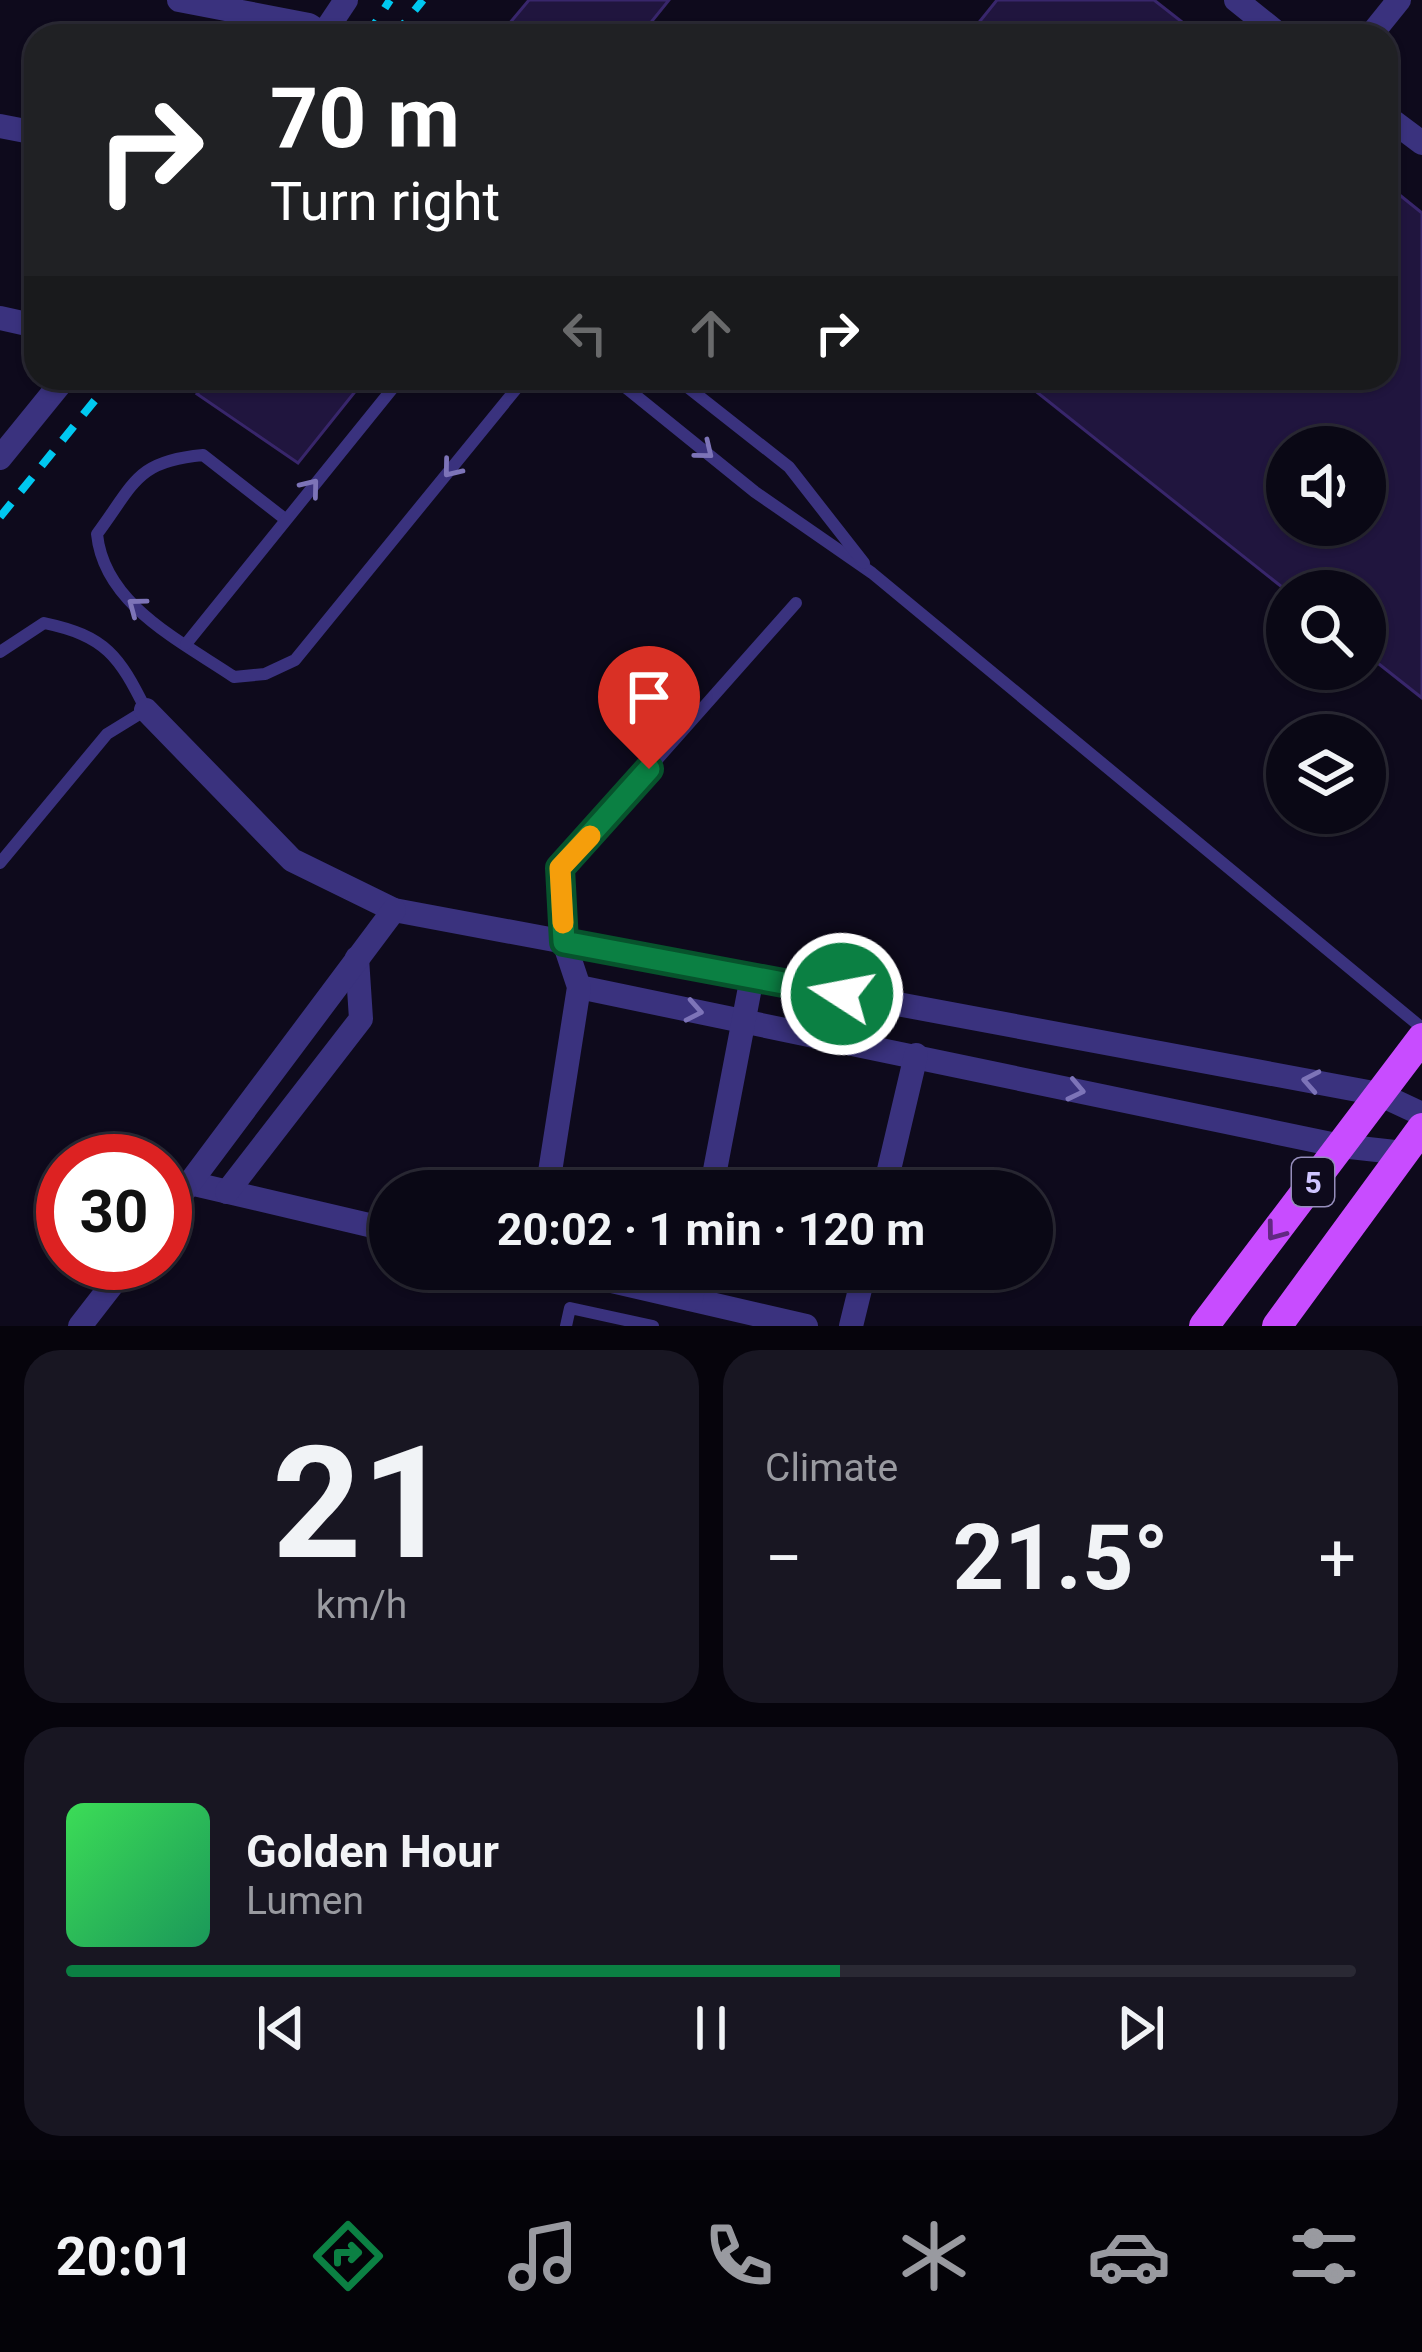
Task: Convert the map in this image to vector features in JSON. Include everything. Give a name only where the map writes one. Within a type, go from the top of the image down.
[{"type":"main road","name":"5","points":[[1204,1326],[1422,1038]]},
{"type":"main road","name":"5","points":[[1277,1326],[1413,1140]]},
{"type":"street","points":[[179,0],[304,24]]},
{"type":"street","points":[[1236,0],[1266,24]]},
{"type":"street","points":[[1380,24],[1400,0]]},
{"type":"street","points":[[3,452],[55,390]]},
{"type":"street","points":[[146,710],[292,860],[394,910],[1379,1094],[1422,1114]]},
{"type":"street","points":[[192,1180],[394,910]]},
{"type":"street","points":[[550,1170],[579,988],[564,942]]},
{"type":"street","points":[[227,1192],[361,1019],[357,958]]},
{"type":"street","points":[[716,1170],[752,977]]},
{"type":"street","points":[[579,988],[1341,1146],[1413,1140]]},
{"type":"street","points":[[321,1008],[340,998],[356,1004],[361,1019]]},
{"type":"street","points":[[889,1170],[916,1055]]},
{"type":"street","points":[[192,1183],[369,1225]]},
{"type":"street","points":[[80,1326],[108,1290]]},
{"type":"street","points":[[652,1290],[806,1326]]},
{"type":"street","points":[[691,1299],[693,1290]]},
{"type":"street","points":[[851,1326],[860,1290]]},
{"type":"lane","points":[[186,644],[390,390]]},
{"type":"lane","points":[[285,519],[203,455],[160,459],[145,470],[97,534],[100,564],[115,590],[234,677],[265,674],[296,659],[515,390]]},
{"type":"lane","points":[[629,390],[755,492],[872,573],[1422,1028]]},
{"type":"lane","points":[[691,390],[789,467],[872,573]]},
{"type":"lane","points":[[564,942],[560,868],[796,603]]},
{"type":"lane","points":[[0,652],[44,623],[88,632],[122,663],[146,710],[107,734],[0,862]]},
{"type":"lane","points":[[566,1326],[570,1308],[652,1326]]},
{"type":"building","points":[[529,0],[669,0],[650,24],[509,24]]},
{"type":"building","points":[[997,0],[1154,0],[1185,24],[978,24]]},
{"type":"building","points":[[1398,194],[1422,213],[1422,698],[1386,670],[1386,570],[1266,570],[1266,574],[1034,390],[1398,390]]},
{"type":"building","points":[[200,390],[356,390],[298,463],[197,394]]},
{"type":"railway","points":[[375,24],[390,0]]},
{"type":"railway","points":[[404,24],[423,0]]},
{"type":"railway","points":[[0,517],[103,390]]},
{"type":"slow traffic","points":[[563,923],[560,868],[590,836]]},
{"type":"route","points":[[649,769],[560,868],[564,942],[842,994]]}]
